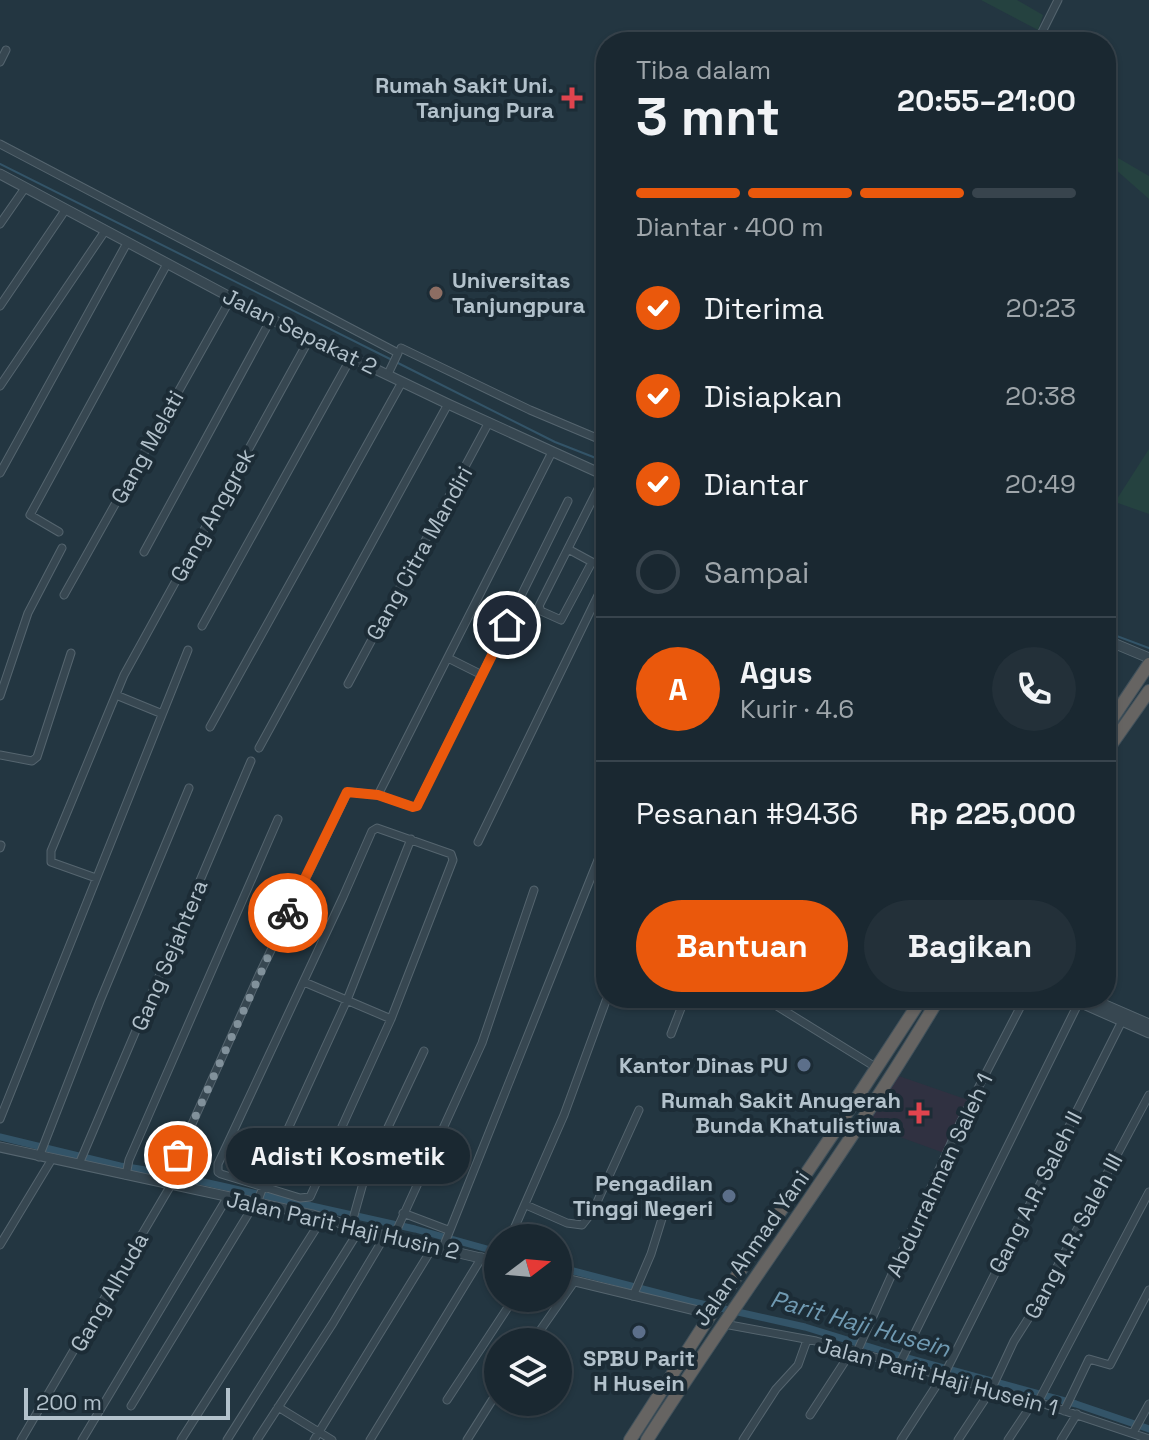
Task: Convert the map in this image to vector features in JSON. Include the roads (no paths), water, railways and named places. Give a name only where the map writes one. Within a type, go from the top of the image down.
[{"type":"highway","points":[[1116,713],[1149,664]]},
{"type":"highway","points":[[1116,738],[1149,691]]},
{"type":"highway","points":[[1122,704],[1134,712]]},
{"type":"highway","name":"Jalan Ahmad Yani","points":[[630,1440],[916,1008]]},
{"type":"highway","name":"Jalan Ahmad Yani","points":[[647,1440],[892,1078],[933,1008]]},
{"type":"highway","points":[[845,1116],[859,1126]]},
{"type":"street","points":[[1042,32],[1058,0]]},
{"type":"street","points":[[0,62],[6,50]]},
{"type":"street","points":[[0,144],[398,353],[596,438]]},
{"type":"street","name":"Jalan Sepakat 2","points":[[0,174],[271,319],[390,371],[402,382],[596,472]]},
{"type":"street","points":[[0,224],[25,188]]},
{"type":"street","points":[[0,306],[66,209]]},
{"type":"street","points":[[0,386],[105,231]]},
{"type":"street","points":[[0,473],[127,243]]},
{"type":"street","points":[[59,532],[30,515],[167,264]]},
{"type":"street","name":"Gang Melati","points":[[64,595],[231,298]]},
{"type":"street","points":[[144,552],[271,319]]},
{"type":"street","name":"Gang Anggrek","points":[[96,878],[51,862],[49,856],[116,695],[146,634],[311,336]]},
{"type":"street","points":[[390,371],[399,352]]},
{"type":"street","points":[[202,626],[352,356]]},
{"type":"street","points":[[210,727],[402,382]]},
{"type":"street","points":[[259,748],[448,404]]},
{"type":"street","name":"Gang Citra Mandiri","points":[[348,684],[489,422]]},
{"type":"street","points":[[552,452],[378,795],[417,806],[568,501]]},
{"type":"street","points":[[568,549],[592,562],[561,620],[541,611],[539,606],[568,549],[596,495]]},
{"type":"street","points":[[0,696],[28,613],[62,548]]},
{"type":"street","points":[[478,842],[596,600]]},
{"type":"street","points":[[1116,644],[1149,658]]},
{"type":"street","points":[[0,1119],[160,713],[188,650]]},
{"type":"street","points":[[0,755],[32,761],[37,757],[71,653]]},
{"type":"street","points":[[448,658],[482,675]]},
{"type":"street","points":[[116,695],[160,713]]},
{"type":"street","name":"Gang Sejahtera","points":[[80,1162],[251,761]]},
{"type":"street","points":[[40,1156],[189,788]]},
{"type":"street","name":"Gang Alhuda","points":[[21,1440],[168,1183],[172,1166],[259,975],[346,795],[349,792],[378,795]]},
{"type":"street","points":[[126,1173],[278,819]]},
{"type":"street","points":[[377,828],[411,839],[451,854],[453,860],[391,1019],[310,1197],[300,1198],[261,1189],[221,1174],[218,1164],[372,831],[377,828]]},
{"type":"street","points":[[131,1406],[256,1202],[347,1000],[411,839]]},
{"type":"street","points":[[314,1440],[443,1241],[596,865]]},
{"type":"street","points":[[257,1440],[403,1213],[482,1043],[534,890]]},
{"type":"street","points":[[304,982],[391,1019]]},
{"type":"street","points":[[517,1224],[564,1115],[603,1008]]},
{"type":"street","points":[[671,1034],[681,1008]]},
{"type":"street","points":[[780,1008],[877,1068]]},
{"type":"street","name":"Abdurrahman Saleh 1","points":[[810,1415],[855,1352],[960,1123],[1020,1008]]},
{"type":"street","points":[[902,1360],[975,1217],[1070,1008]]},
{"type":"street","points":[[1092,1008],[1149,1033]]},
{"type":"street","points":[[1112,1008],[1149,1024]]},
{"type":"street","name":"Gang A.R. Saleh II","points":[[901,1440],[945,1373],[1122,1021]]},
{"type":"street","points":[[227,1440],[355,1226],[365,1176],[424,1051]]},
{"type":"street","name":"Gang A.R. Saleh III","points":[[958,1440],[994,1384],[1149,1095]]},
{"type":"street","points":[[526,1205],[567,1223],[582,1225],[593,1211],[639,1110]]},
{"type":"street","name":"Jalan Parit Haji Husin 2","points":[[0,1147],[80,1162],[322,1219],[443,1241],[482,1257]]},
{"type":"street","points":[[0,1245],[52,1159]]},
{"type":"street","points":[[1008,1440],[1044,1390],[1149,1192]]},
{"type":"street","points":[[82,1440],[227,1198]]},
{"type":"street","points":[[634,1296],[665,1209]]},
{"type":"street","points":[[403,1213],[443,1241]]},
{"type":"street","points":[[181,1440],[322,1219]]},
{"type":"street","points":[[370,1440],[482,1257]]},
{"type":"street","points":[[542,1328],[574,1282],[684,1309],[714,1309]]},
{"type":"street","points":[[1065,1409],[1089,1359],[1110,1365],[1149,1290]]},
{"type":"street","points":[[684,1309],[703,1326]]},
{"type":"street","points":[[447,1400],[505,1312]]},
{"type":"street","name":"Jalan Parit Haji Husein 1","points":[[729,1316],[807,1340],[994,1384],[1037,1401],[1134,1430],[1146,1439]]},
{"type":"street","points":[[743,1440],[776,1389],[798,1365],[807,1340]]},
{"type":"street","points":[[278,1407],[332,1440]]},
{"type":"street","points":[[1134,1430],[1147,1407]]},
{"type":"street","points":[[467,1440],[484,1413]]},
{"type":"street","points":[[1061,1440],[1077,1414]]},
{"type":"waterway","points":[[0,164],[392,360]]},
{"type":"waterway","points":[[398,363],[555,442],[596,458]]},
{"type":"waterway","points":[[1116,636],[1149,648]]},
{"type":"waterway","name":"Parit Haji Husein","points":[[0,1137],[415,1229],[484,1248]]},
{"type":"waterway","name":"Parit Haji Husein","points":[[572,1271],[805,1327],[1076,1404],[1149,1429]]},
{"type":"place","name":"Rumah Sakit Uni. Tanjung Pura","points":[[572,98]]},
{"type":"place","name":"Universitas Tanjungpura","points":[[436,293]]},
{"type":"place","name":"Kantor Dinas PU","points":[[804,1065]]},
{"type":"place","name":"Rumah Sakit Anugerah Bunda Khatulistiwa","points":[[919,1113]]},
{"type":"place","name":"Adisti Kosmetik","points":[[178,1155]]},
{"type":"place","name":"Pengadilan Tinggi Negeri","points":[[729,1196]]},
{"type":"place","name":"SPBU Parit H Husein","points":[[639,1332]]}]
